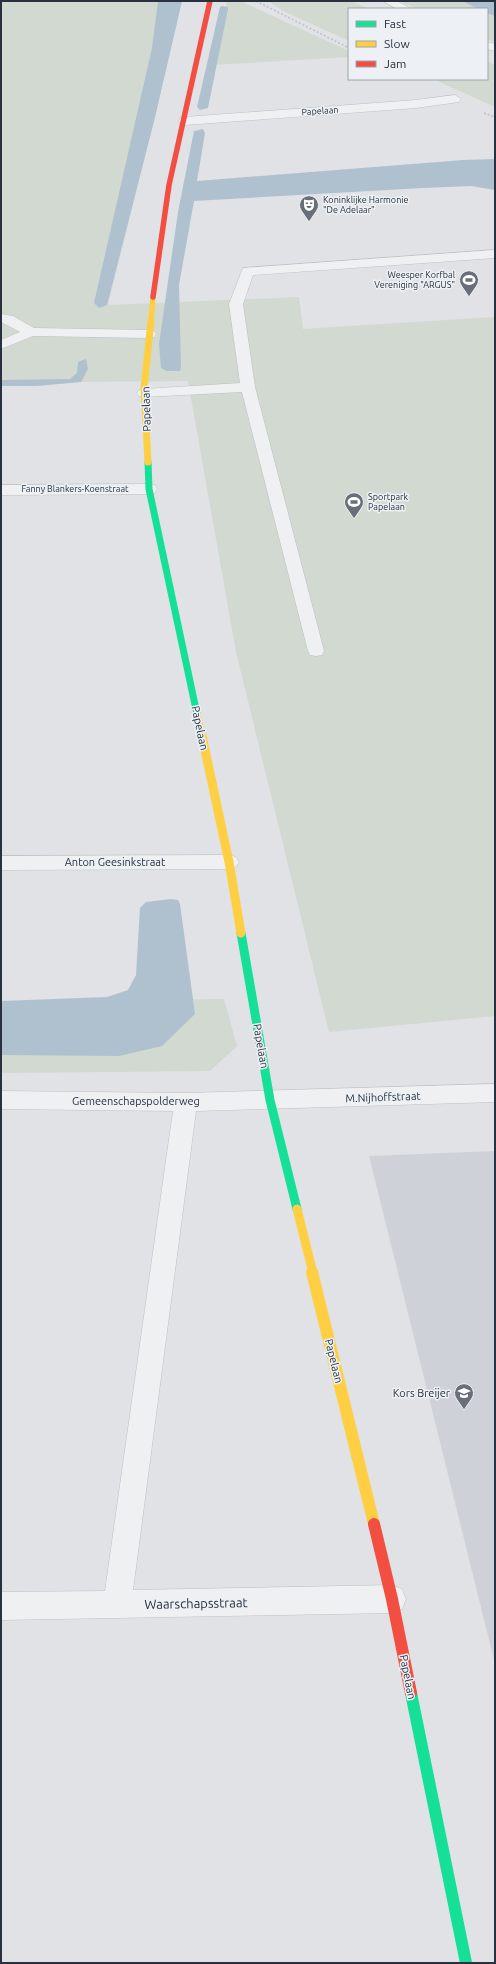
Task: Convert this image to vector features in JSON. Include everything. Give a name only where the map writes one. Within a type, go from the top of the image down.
[{"type":"street","name":"Papelaan","points":[[210,1],[170,186],[159,248],[144,394],[150,489],[229,862],[270,1100],[392,1598],[466,1963]]},
{"type":"street","name":"Papelaan","points":[[185,121],[416,104],[455,99]]},
{"type":"street","name":"Fanny Blankers-Koenstraat","points":[[1,490],[150,489]]},
{"type":"street","name":"Anton Geesinkstraat","points":[[1,863],[229,862]]},
{"type":"street","name":"M.Nijhoffstraat","points":[[270,1100],[495,1093]]},
{"type":"street","name":"Gemeenschapspolderweg","points":[[1,1100],[186,1102],[270,1100]]},
{"type":"street","points":[[118,1604],[186,1102]]},
{"type":"street","name":"Waarschapsstraat","points":[[1,1606],[392,1598]]},
{"type":"lane","points":[[388,1],[404,8]]},
{"type":"lane","points":[[316,651],[248,387],[236,304],[248,271],[495,254]]},
{"type":"lane","points":[[1,318],[8,319],[31,332]]},
{"type":"lane","points":[[1,345],[31,332],[149,334]]},
{"type":"lane","points":[[144,394],[248,387]]},
{"type":"path","points":[[256,1],[348,47]]},
{"type":"shaded area","name":"Sportpark Papelaan","points":[[1,1],[182,1],[155,117],[108,305],[299,297],[303,329],[495,317],[495,1016],[329,1032],[236,652],[188,381],[81,382],[36,386],[1,386]]},
{"type":"shaded area","points":[[240,1],[348,51],[348,57],[212,65],[227,2]]},
{"type":"shaded area","points":[[268,1],[351,1],[367,8],[348,8],[348,41],[283,11]]},
{"type":"shaded area","points":[[399,1],[495,1],[495,43],[488,40],[488,8],[415,8]]},
{"type":"shaded area","points":[[488,62],[495,65],[495,107],[435,80],[488,80]]},
{"type":"shaded area","points":[[224,999],[237,1046],[210,1071],[1,1073],[1,1002]]},
{"type":"shaded area","name":"Kors Breijer","points":[[495,1151],[495,1664],[369,1156]]},
{"type":"water","points":[[158,1],[182,1],[155,117],[107,305],[99,308],[94,303],[152,48]]},
{"type":"water","points":[[462,1],[495,1],[495,16],[488,13],[488,8],[477,8]]},
{"type":"water","points":[[220,7],[228,7],[228,9],[208,108],[200,110],[197,107]]},
{"type":"water","points":[[203,129],[205,133],[197,181],[463,160],[495,159],[495,190],[471,186],[194,201],[179,285],[181,367],[180,371],[167,371],[161,368],[159,344],[178,212],[194,131]]},
{"type":"water","points":[[86,359],[88,369],[81,382],[36,386],[1,386],[1,380],[70,379],[77,373],[78,362]]},
{"type":"water","points":[[171,899],[178,900],[180,904],[195,1014],[162,1046],[119,1056],[1,1055],[1,1001],[107,997],[128,990],[136,975],[140,908],[146,902]]},
{"type":"traffic: fast","points":[[148,462],[149,489],[197,714]]},
{"type":"traffic: fast","points":[[241,933],[270,1100],[297,1209]]},
{"type":"traffic: fast","points":[[411,1693],[466,1963]]},
{"type":"traffic: slow","points":[[148,462],[144,388],[153,297]]},
{"type":"traffic: slow","points":[[197,714],[229,862],[241,933]]},
{"type":"traffic: slow","points":[[297,1209],[374,1524]]},
{"type":"traffic: jam","points":[[153,297],[157,260],[169,185],[210,1]]},
{"type":"traffic: jam","points":[[374,1524],[392,1599],[411,1693]]},
{"type":"place","name":"Koninklijke Harmonie \"De Adelaar\"","points":[[309,222]]},
{"type":"place","name":"Weesper Korfbal Vereniging \"ARGUS\"","points":[[469,297]]},
{"type":"place","name":"Sportpark Papelaan","points":[[354,519]]},
{"type":"place","name":"Kors Breijer","points":[[464,1410]]}]
